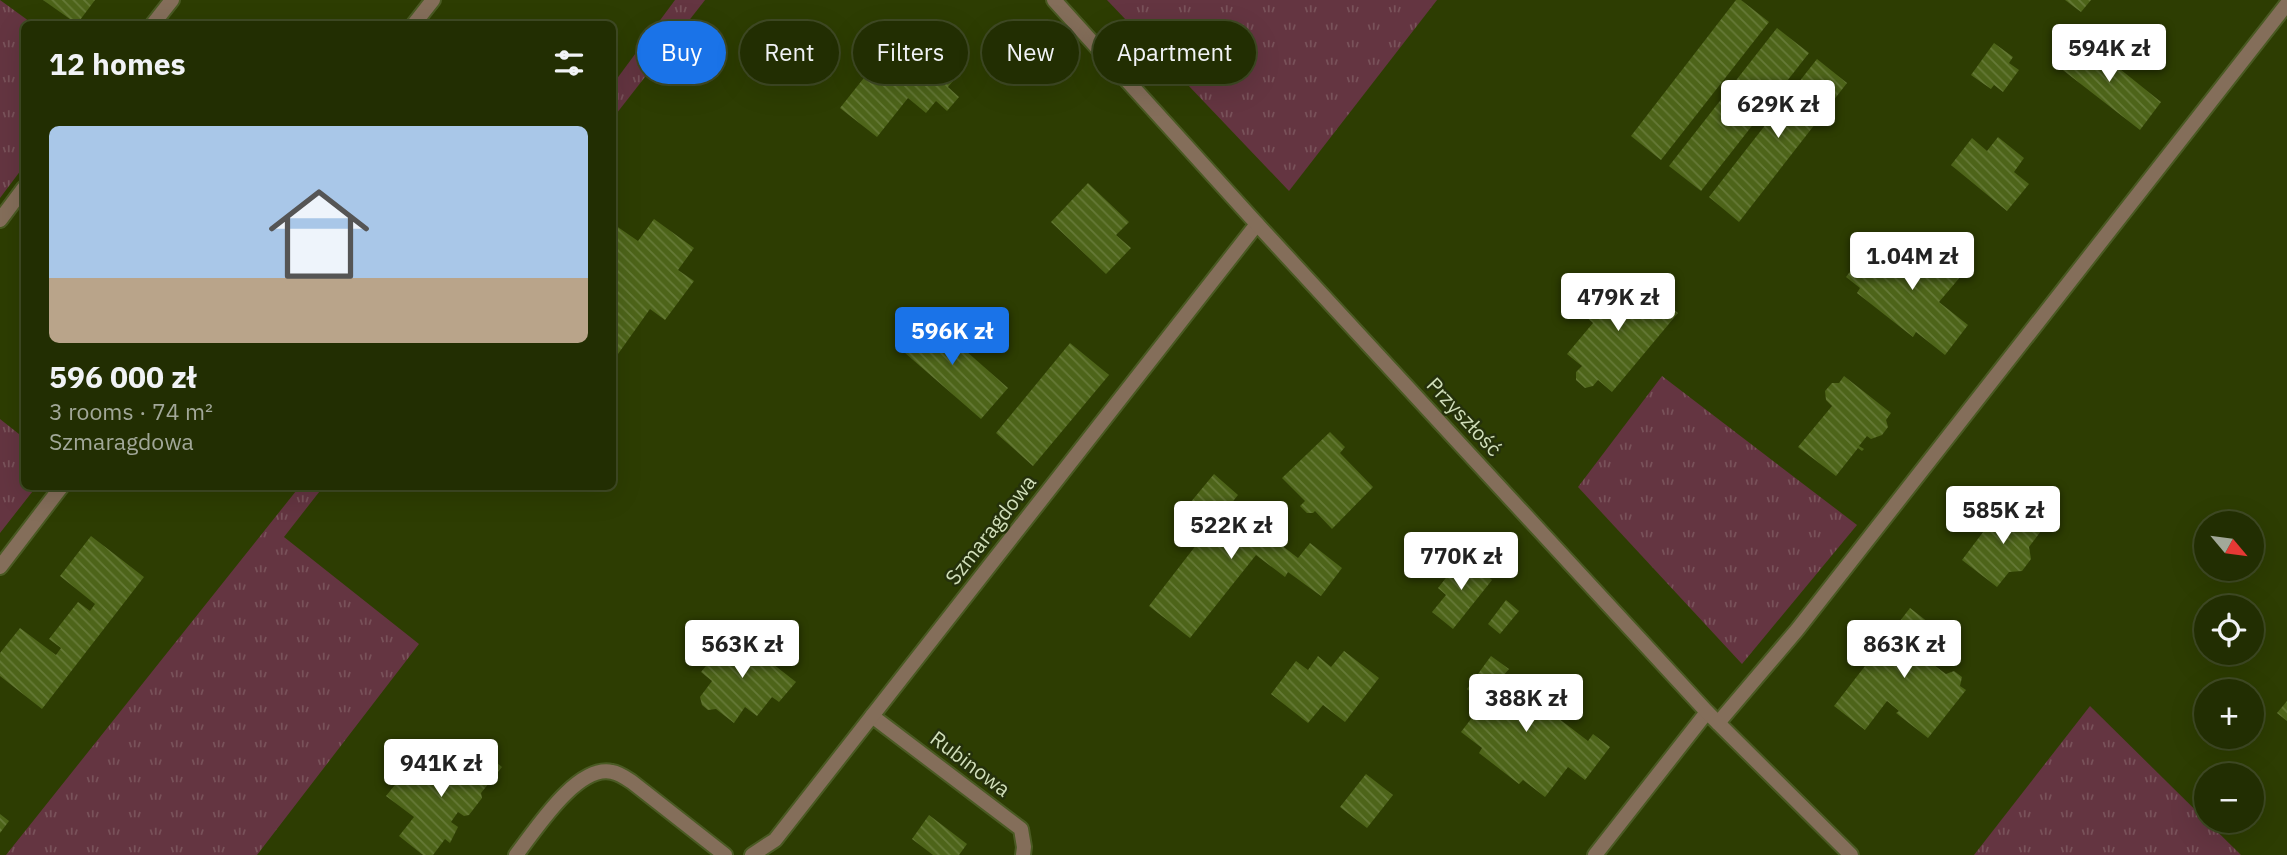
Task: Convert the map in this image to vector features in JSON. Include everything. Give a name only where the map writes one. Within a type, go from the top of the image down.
[{"type":"street","points":[[155,21],[172,0]]},
{"type":"street","points":[[416,21],[433,0]]},
{"type":"street","name":"Przyszłość","points":[[1054,0],[1707,712],[1851,855]]},
{"type":"street","points":[[1718,723],[1797,630],[2287,4]]},
{"type":"street","points":[[0,220],[21,192]]},
{"type":"street","name":"Szmaragdowa","points":[[752,855],[775,840],[1257,224]]},
{"type":"street","points":[[0,567],[59,490]]},
{"type":"street","points":[[1595,855],[1707,712]]},
{"type":"street","name":"Rubinowa","points":[[872,716],[1021,829],[1023,855]]},
{"type":"street","points":[[516,855],[559,799],[581,781],[598,772],[608,771],[632,782],[725,855]]},
{"type":"green space","points":[[0,0],[29,21],[21,21],[21,170],[0,198]]},
{"type":"green space","points":[[675,0],[705,0],[689,21],[660,21]]},
{"type":"green space","points":[[1107,0],[1437,0],[1289,191],[1187,84],[1256,84],[1256,21],[1127,21]]},
{"type":"green space","points":[[637,51],[637,84],[640,84],[616,114],[616,80]]},
{"type":"green space","points":[[1662,376],[1857,525],[1742,664],[1578,487]]},
{"type":"green space","points":[[0,419],[21,436],[21,490],[34,490],[0,533]]},
{"type":"green space","points":[[297,490],[321,490],[284,537],[419,644],[257,855],[6,855]]},
{"type":"green space","points":[[2090,706],[2194,809],[2194,833],[2219,833],[2241,855],[1974,855]]},
{"type":"building","points":[[43,0],[95,0],[79,21],[73,21]]},
{"type":"building","points":[[1736,0],[1741,0],[1769,22],[1661,160],[1631,136]]},
{"type":"building","points":[[2065,0],[2091,0],[2081,12]]},
{"type":"building","points":[[1777,28],[1809,53],[1701,191],[1669,166]]},
{"type":"building","points":[[2074,40],[2102,61],[2105,57],[2161,102],[2140,130],[2055,64]]},
{"type":"building","points":[[1994,43],[2013,57],[2009,63],[2019,70],[2003,92],[1994,85],[1991,89],[1971,75]]},
{"type":"building","points":[[1817,59],[1847,83],[1739,222],[1709,197]]},
{"type":"building","points":[[859,84],[950,84],[948,87],[959,97],[947,111],[936,101],[926,113],[908,98],[877,137],[840,108]]},
{"type":"building","points":[[1998,137],[2024,158],[2014,172],[2029,184],[2007,211],[1951,165],[1972,138],[1987,151]]},
{"type":"building","points":[[1088,183],[1129,222],[1116,235],[1131,248],[1106,274],[1051,222]]},
{"type":"building","points":[[654,219],[694,248],[678,270],[694,281],[665,320],[650,309],[618,354],[616,226],[638,241]]},
{"type":"building","points":[[1913,238],[1926,248],[1934,247],[1943,254],[1944,262],[1961,276],[1939,302],[1968,325],[1945,355],[1916,332],[1913,337],[1857,293],[1860,288],[1846,277],[1869,246],[1891,264]]},
{"type":"building","points":[[1638,280],[1678,313],[1612,392],[1598,380],[1593,386],[1585,388],[1576,380],[1576,372],[1582,366],[1567,354],[1593,323],[1582,313],[1580,301],[1592,287],[1605,287],[1621,300]]},
{"type":"building","points":[[924,314],[1008,388],[981,419],[897,346]]},
{"type":"building","points":[[1070,343],[1109,375],[1033,466],[996,433]]},
{"type":"building","points":[[1844,376],[1891,413],[1886,420],[1888,427],[1882,435],[1871,439],[1867,436],[1859,446],[1864,449],[1862,451],[1858,448],[1836,476],[1798,447],[1832,406],[1826,400],[1825,391],[1832,383],[1839,383]]},
{"type":"building","points":[[1330,432],[1345,447],[1340,453],[1373,487],[1332,529],[1315,511],[1307,513],[1300,506],[1305,501],[1282,478]]},
{"type":"building","points":[[1214,474],[1238,495],[1230,505],[1298,558],[1310,543],[1342,568],[1321,596],[1288,572],[1285,577],[1256,555],[1190,638],[1149,606],[1214,522],[1190,503]]},
{"type":"building","points":[[2005,503],[2041,531],[2029,547],[2031,559],[2022,571],[2009,572],[1997,587],[1962,560]]},
{"type":"building","points":[[91,536],[144,577],[42,709],[0,676],[0,653],[20,628],[56,655],[61,648],[49,639],[78,602],[90,611],[95,604],[60,576]]},
{"type":"building","points":[[1463,556],[1492,580],[1453,629],[1432,612],[1446,595],[1438,588]]},
{"type":"building","points":[[1506,600],[1519,611],[1500,634],[1488,624]]},
{"type":"building","points":[[1910,608],[1942,633],[1923,657],[1946,674],[1954,671],[1962,677],[1960,686],[1966,690],[1928,738],[1896,713],[1899,711],[1887,701],[1865,730],[1834,706]]},
{"type":"building","points":[[733,633],[796,682],[779,702],[772,697],[757,716],[745,707],[734,723],[716,709],[708,710],[702,705],[700,697],[712,681],[701,672]]},
{"type":"building","points":[[1344,651],[1379,678],[1345,722],[1323,705],[1308,723],[1271,694],[1296,661],[1308,670],[1318,656],[1331,667]]},
{"type":"building","points":[[1491,656],[1509,669],[1503,676],[1588,741],[1593,734],[1610,747],[1585,780],[1568,767],[1545,797],[1523,780],[1519,784],[1479,753],[1482,748],[1461,732],[1484,702],[1467,689]]},
{"type":"building","points":[[2287,701],[2287,721],[2277,713]]},
{"type":"building","points":[[475,745],[502,767],[481,793],[482,798],[469,815],[464,816],[458,812],[451,822],[458,827],[450,843],[445,839],[433,855],[423,855],[399,836],[414,817],[386,796],[415,760],[445,784]]},
{"type":"building","points":[[1366,774],[1393,795],[1367,828],[1340,807]]},
{"type":"building","points":[[0,814],[9,821],[0,833]]},
{"type":"building","points":[[929,815],[967,844],[959,855],[933,855],[912,839]]}]
